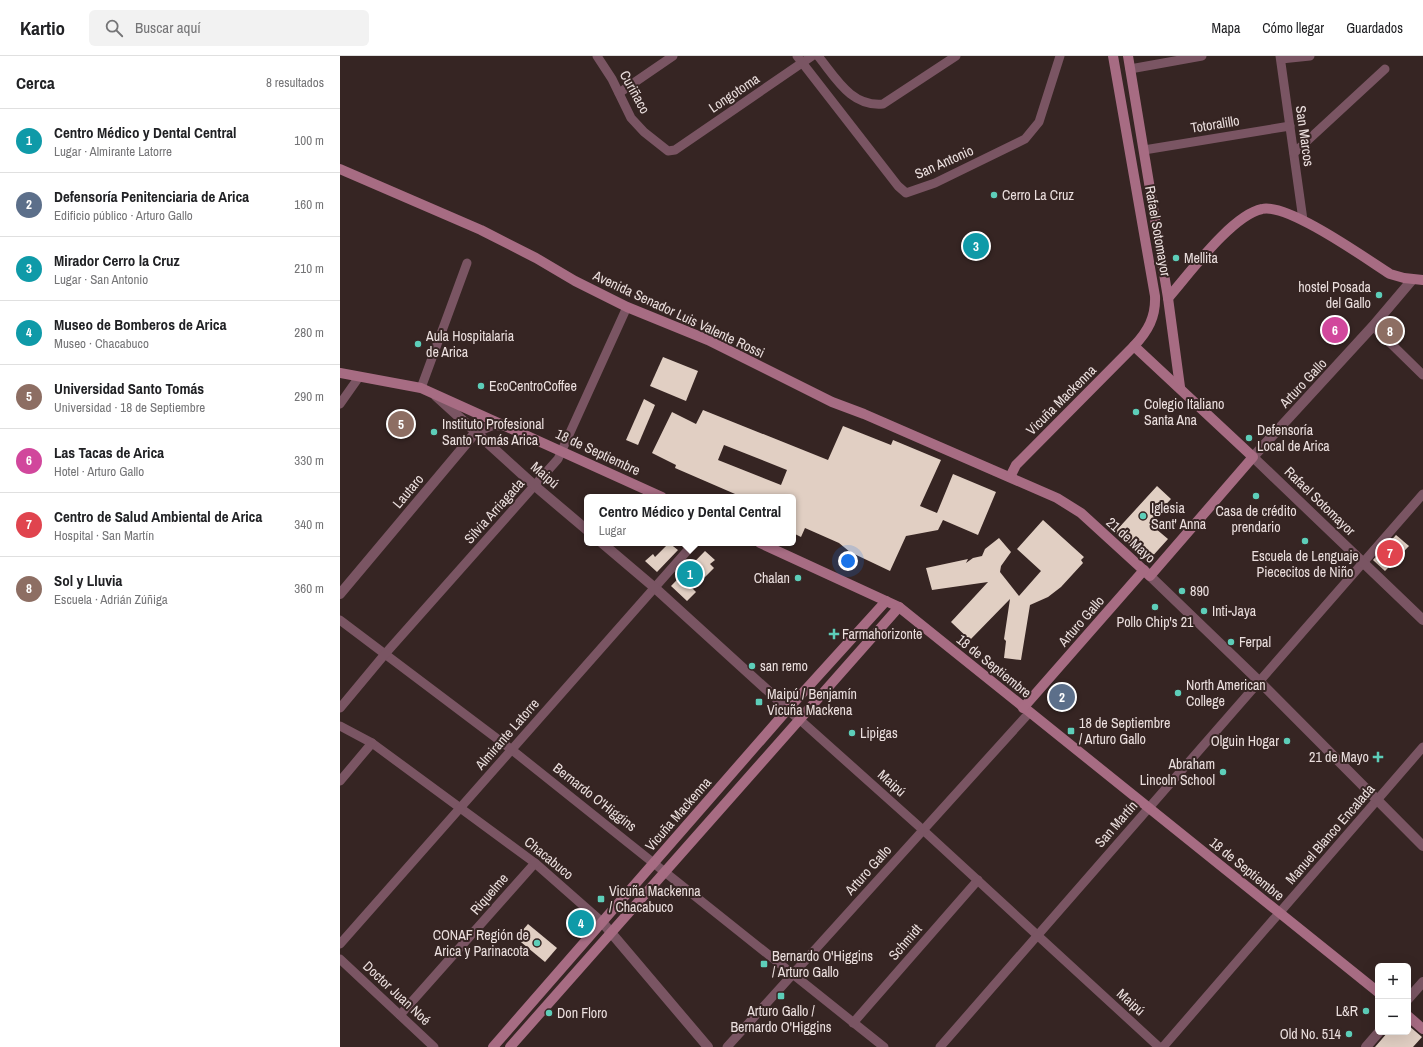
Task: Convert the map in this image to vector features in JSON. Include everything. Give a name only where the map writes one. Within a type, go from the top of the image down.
[{"type":"main road","name":"Rafael Sotomayor","points":[[1113,56],[1155,304],[1152,320],[1145,334],[1134,346],[1254,457]]},
{"type":"main road","name":"Rafael Sotomayor","points":[[1128,56],[1168,298],[1180,388]]},
{"type":"main road","name":"Avenida Senador Luis Valente Rossi","points":[[340,169],[481,230],[536,258],[575,281],[628,307],[708,340],[832,402],[864,414],[1010,477]]},
{"type":"main road","points":[[1153,287],[1158,296],[1168,298],[1231,227],[1253,212],[1261,209],[1272,208],[1303,220],[1390,274],[1412,280],[1423,280]]},
{"type":"main road","name":"Vicuña Mackenna","points":[[1010,477],[1016,465],[1134,346]]},
{"type":"main road","name":"18 de Septiembre","points":[[340,373],[421,388],[432,392],[656,494]]},
{"type":"main road","name":"Arturo Gallo","points":[[1026,710],[1147,573],[1254,457]]},
{"type":"main road","name":"21 de Mayo","points":[[1010,477],[1058,498],[1076,510],[1147,573]]},
{"type":"main road","name":"18 de Septiembre","points":[[767,546],[899,607],[1375,990]]},
{"type":"main road","name":"Vicuña Mackenna","points":[[493,1047],[788,710],[886,601]]},
{"type":"main road","name":"Vicuña Mackenna","points":[[510,1047],[899,607]]},
{"type":"main road","points":[[1411,1018],[1423,1028]]},
{"type":"street","name":"Curiñaco","points":[[596,56],[612,79],[631,118],[664,150],[670,152]]},
{"type":"street","points":[[619,93],[673,56]]},
{"type":"street","name":"San Antonio","points":[[797,56],[898,186],[906,193],[935,183],[1025,139],[1038,122],[1060,56]]},
{"type":"street","name":"Longotoma","points":[[670,152],[812,56]]},
{"type":"street","points":[[818,56],[854,98],[872,105],[883,104],[956,56]]},
{"type":"street","points":[[1130,69],[1202,56]]},
{"type":"street","points":[[1280,58],[1310,56]]},
{"type":"street","name":"San Marcos","points":[[1280,58],[1303,220]]},
{"type":"street","points":[[1294,153],[1385,69]]},
{"type":"street","name":"Totoralillo","points":[[1144,150],[1290,126]]},
{"type":"street","points":[[421,388],[467,263]]},
{"type":"street","name":"Arturo Gallo","points":[[1254,457],[1373,326],[1412,280]]},
{"type":"street","name":"Silvia Arriagada","points":[[340,708],[385,654],[558,459],[628,307]]},
{"type":"street","points":[[1373,326],[1423,375]]},
{"type":"street","points":[[340,404],[359,377]]},
{"type":"street","name":"Maipú","points":[[432,392],[535,486],[584,527]]},
{"type":"street","name":"Lautaro","points":[[340,594],[476,432],[493,425],[507,426]]},
{"type":"street","name":"Rafael Sotomayor","points":[[1254,457],[1423,620]]},
{"type":"street","name":"San Martín","points":[[940,1047],[1423,494]]},
{"type":"street","name":"Maipú","points":[[606,546],[655,588],[788,710],[923,830],[1159,1047]]},
{"type":"street","name":"Almirante Latorre","points":[[340,944],[691,546]]},
{"type":"street","name":"21 de Mayo","points":[[1147,573],[1259,681],[1423,846]]},
{"type":"street","name":"Bernardo O'Higgins","points":[[340,620],[512,750],[884,1047]]},
{"type":"street","name":"Arturo Gallo","points":[[727,1047],[923,830],[1026,710]]},
{"type":"street","name":"Chacabuco","points":[[340,726],[372,743],[535,863],[602,922],[708,1047]]},
{"type":"street","points":[[340,781],[372,743]]},
{"type":"street","name":"Manuel Blanco Encalada","points":[[1163,1047],[1423,747]]},
{"type":"street","name":"Riquelme","points":[[400,1015],[535,863]]},
{"type":"street","name":"Schmidt","points":[[853,1023],[978,880]]},
{"type":"street","name":"Doctor Juan Noé","points":[[340,959],[434,1047]]},
{"type":"street","points":[[1411,996],[1423,982]]},
{"type":"street","points":[[1366,1047],[1376,1035]]},
{"type":"building","points":[[663,357],[698,371],[686,401],[650,386]]},
{"type":"building","points":[[644,399],[655,405],[638,445],[626,440]]},
{"type":"building","points":[[703,410],[828,460],[843,426],[891,445],[893,440],[941,460],[920,506],[937,513],[953,474],[996,492],[978,535],[943,520],[938,530],[906,536],[890,571],[850,552],[839,543],[805,528],[801,537],[796,534],[796,494],[735,494],[675,468],[676,465],[652,453],[672,412],[696,424]],"holes":[[[724,445],[787,470],[781,485],[718,460]]]},
{"type":"building","name":"Iglesia Sant' Anna","points":[[1157,486],[1171,499],[1149,523],[1168,539],[1149,560],[1115,532]]},
{"type":"building","points":[[1043,520],[1084,557],[1081,560],[1083,563],[1061,587],[1048,597],[1030,605],[1021,660],[1004,658],[1006,641],[1004,639],[1010,599],[970,640],[951,622],[988,582],[932,590],[926,568],[968,559],[966,563],[973,558],[982,556],[985,549],[999,538],[1011,552],[1001,566],[1000,572],[1019,596],[1041,571],[1017,549]]},
{"type":"building","points":[[1396,535],[1409,546],[1385,571],[1373,560]]},
{"type":"building","points":[[666,546],[673,546],[678,550],[657,572],[645,561],[653,554],[655,557]]},
{"type":"building","points":[[705,551],[715,560],[710,564],[714,568],[705,577],[700,572],[688,584],[696,592],[687,601],[671,586]]},
{"type":"building","points":[[1059,685],[1075,698],[1066,708],[1049,696]]},
{"type":"building","name":"CONAF Región de Arica y Parinacota","points":[[528,924],[557,948],[545,962],[516,938]]},
{"type":"building","points":[[1411,1028],[1422,1037],[1413,1047],[1375,1047],[1385,1035],[1411,1035]]},
{"type":"place","name":"Cerro La Cruz","points":[[994,195]]},
{"type":"place","name":"Mirador Cerro la Cruz","points":[[976,246]]},
{"type":"place","name":"Mellita","points":[[1176,258]]},
{"type":"place","name":"hostel Posada del Gallo","points":[[1379,295]]},
{"type":"place","name":"Las Tacas de Arica","points":[[1335,330]]},
{"type":"place","name":"Sol y Lluvia","points":[[1390,331]]},
{"type":"place","name":"Aula Hospitalaria de Arica","points":[[418,344]]},
{"type":"place","name":"EcoCentroCoffee","points":[[481,386]]},
{"type":"place","name":"Colegio Italiano Santa Ana","points":[[1136,412]]},
{"type":"place","name":"Universidad Santo Tomás","points":[[401,424]]},
{"type":"place","name":"Instituto Profesional Santo Tomás Arica","points":[[434,432]]},
{"type":"place","name":"Defensoría Local de Arica","points":[[1249,438]]},
{"type":"place","name":"Casa de crédito prendario","points":[[1256,496]]},
{"type":"place","name":"Iglesia Sant' Anna","points":[[1143,516]]},
{"type":"place","name":"Escuela de Lenguaje Piececitos de Niño","points":[[1305,541]]},
{"type":"place","name":"Centro de Salud Ambiental de Arica","points":[[1390,553]]},
{"type":"place","name":"Centro Médico y Dental Central","points":[[690,574]]},
{"type":"place","name":"Chalan","points":[[798,578]]},
{"type":"place","name":"890","points":[[1182,591]]},
{"type":"place","name":"Pollo Chip's 21","points":[[1155,607]]},
{"type":"place","name":"Inti-Jaya","points":[[1204,611]]},
{"type":"place","name":"Farmahorizonte","points":[[834,634]]},
{"type":"place","name":"Ferpal","points":[[1231,642]]},
{"type":"place","name":"san remo","points":[[752,666]]},
{"type":"place","name":"North American College","points":[[1178,693]]},
{"type":"place","name":"Defensoría Penitenciaria de Arica","points":[[1062,697]]},
{"type":"place","name":"Maipú / Benjamín Vicuña Mackena","points":[[759,702]]},
{"type":"place","name":"18 de Septiembre / Arturo Gallo","points":[[1071,731]]},
{"type":"place","name":"Lipigas","points":[[852,733]]},
{"type":"place","name":"Olguin Hogar","points":[[1287,741]]},
{"type":"place","name":"21 de Mayo","points":[[1378,757]]},
{"type":"place","name":"Abraham Lincoln School","points":[[1223,772]]},
{"type":"place","name":"Vicuña Mackenna / Chacabuco","points":[[601,899]]},
{"type":"place","name":"Museo de Bomberos de Arica","points":[[581,923]]},
{"type":"place","name":"CONAF Región de Arica y Parinacota","points":[[537,943]]},
{"type":"place","name":"Bernardo O'Higgins / Arturo Gallo","points":[[764,964]]},
{"type":"place","name":"Arturo Gallo / Bernardo O'Higgins","points":[[781,996]]},
{"type":"place","name":"L&R","points":[[1366,1011]]},
{"type":"place","name":"Don Floro","points":[[549,1013]]},
{"type":"place","name":"Old No. 514","points":[[1349,1034]]}]
